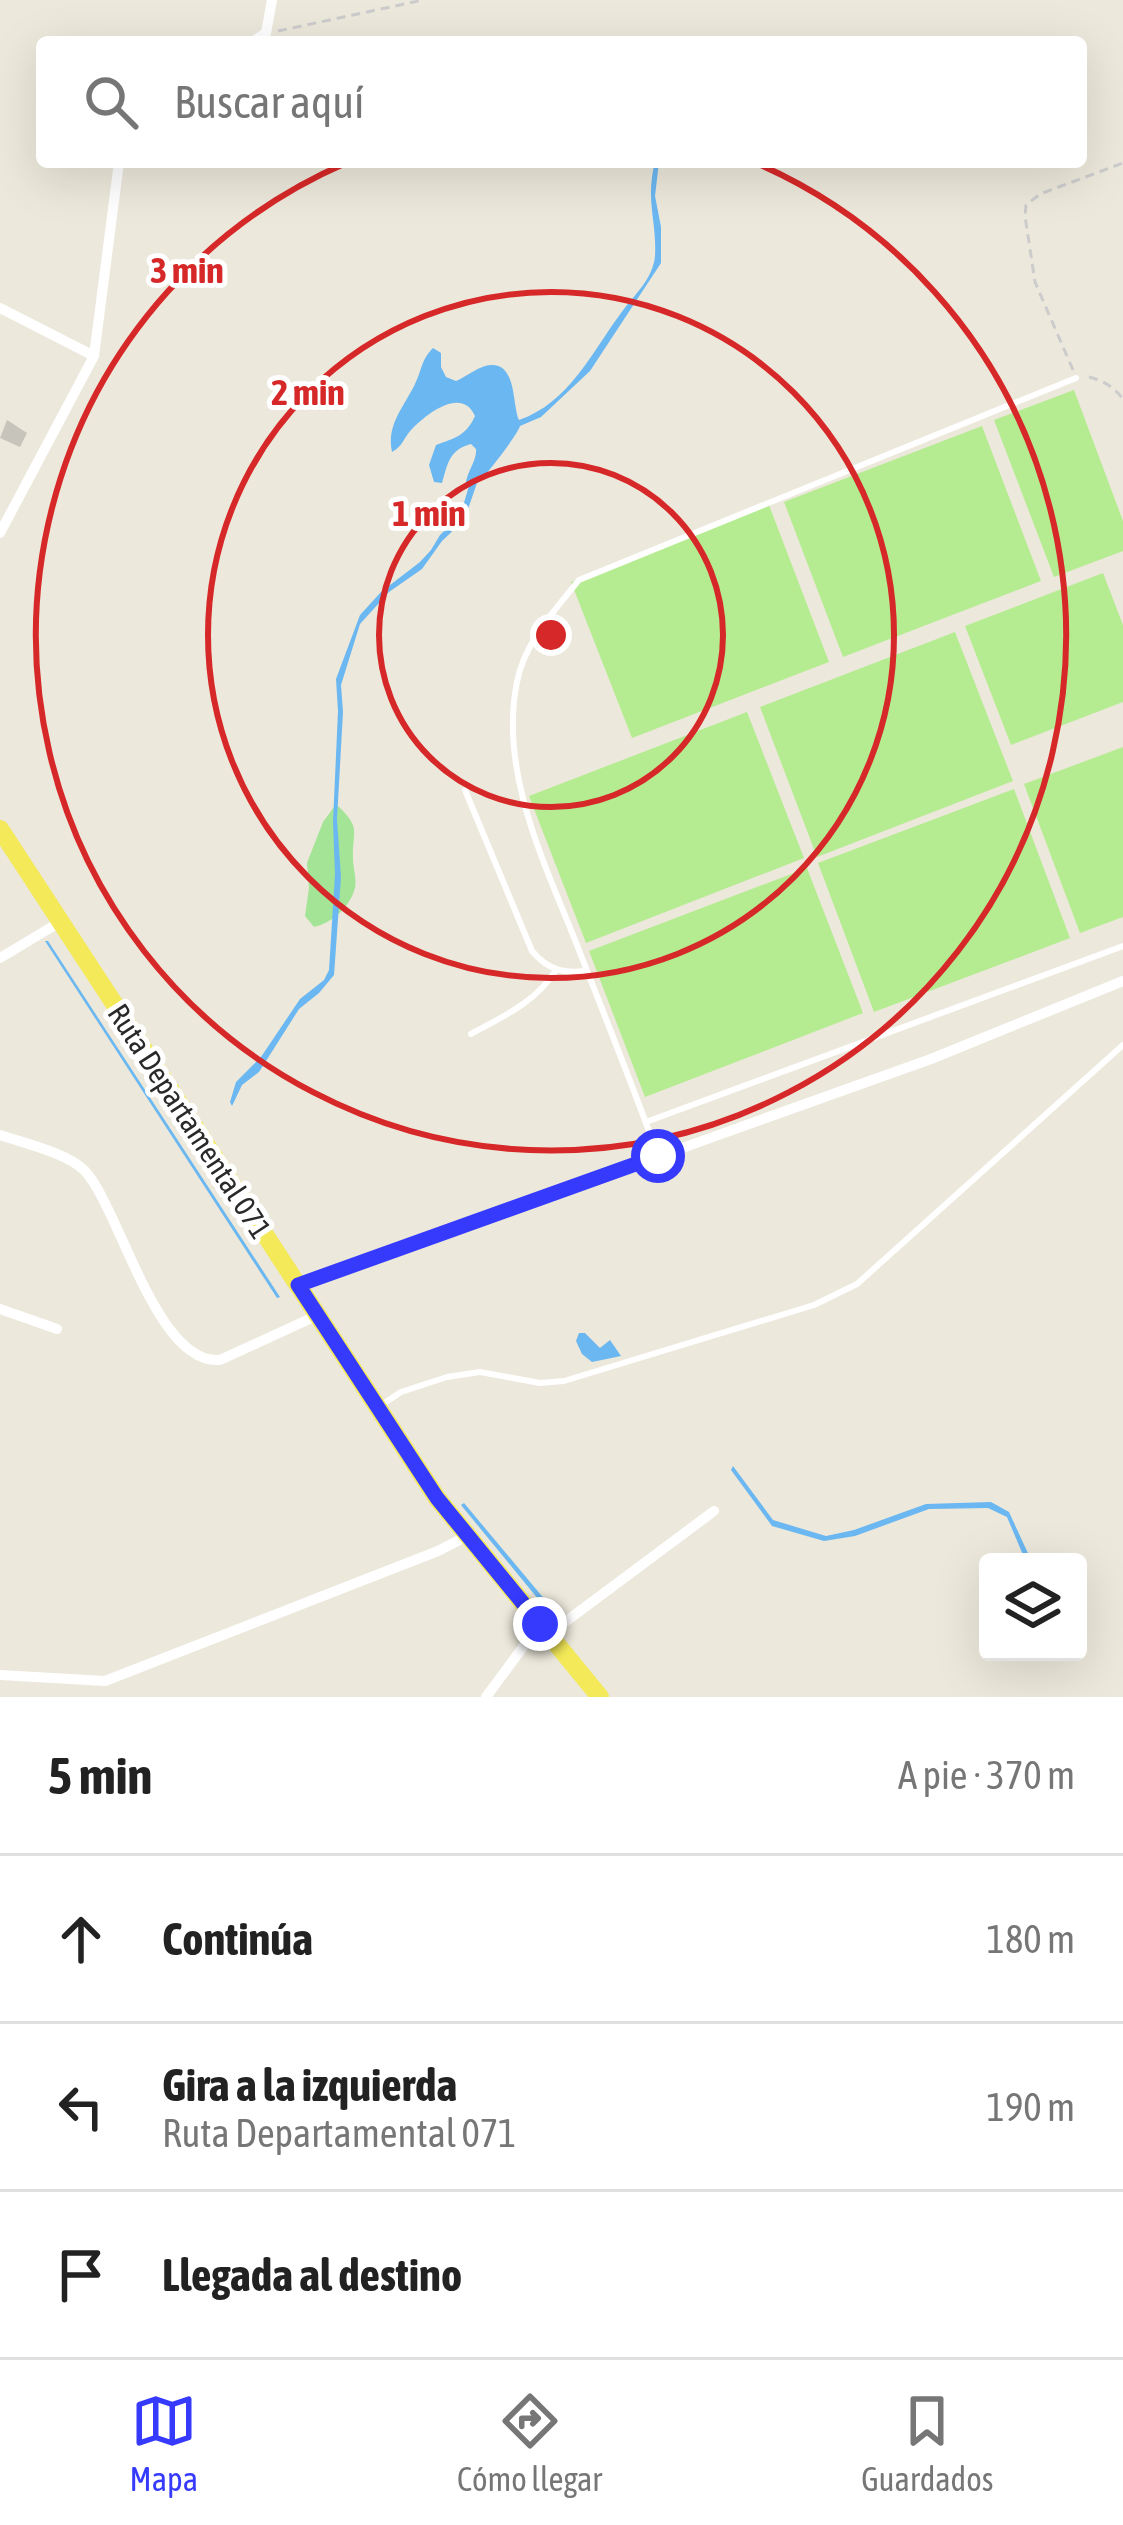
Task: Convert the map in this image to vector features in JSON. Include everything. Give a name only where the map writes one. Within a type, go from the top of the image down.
[{"type":"main road","name":"Ruta Departamental 071","points":[[0,829],[437,1498],[600,1697]]},
{"type":"street","points":[[261,36],[266,33],[272,0]]},
{"type":"street","points":[[0,533],[94,356],[118,168]]},
{"type":"street","points":[[0,308],[94,356]]},
{"type":"street","points":[[0,958],[59,922]]},
{"type":"street","points":[[298,1285],[932,1059],[1123,981]]},
{"type":"street","points":[[0,1135],[82,1167],[170,1330],[205,1358],[220,1360],[318,1315]]},
{"type":"street","points":[[0,1309],[57,1329]]},
{"type":"street","points":[[486,1697],[544,1629],[714,1511]]},
{"type":"street","points":[[0,1676],[105,1682],[467,1536]]},
{"type":"lane","points":[[658,1156],[551,882],[517,771],[512,728],[517,680],[527,652],[578,580],[1076,378]]},
{"type":"lane","points":[[465,790],[532,951],[556,970],[586,971]]},
{"type":"lane","points":[[646,1122],[1123,946]]},
{"type":"lane","points":[[472,1034],[532,999],[556,970]]},
{"type":"lane","points":[[377,1408],[400,1392],[480,1372],[539,1382],[564,1381],[814,1305],[857,1284],[1123,1045]]},
{"type":"path","points":[[266,33],[423,0]]},
{"type":"path","points":[[1123,163],[1040,194],[1026,206],[1025,216],[1035,282],[1076,378],[1103,382],[1123,399]]},
{"type":"green space","points":[[1074,390],[1123,521],[1123,551],[1054,577],[994,420]]},
{"type":"green space","points":[[982,426],[1041,581],[843,657],[784,502]]},
{"type":"green space","points":[[769,505],[829,662],[632,738],[571,582]]},
{"type":"green space","points":[[1103,573],[1123,625],[1123,702],[1011,745],[965,626]]},
{"type":"green space","points":[[955,632],[1013,781],[817,857],[760,707]]},
{"type":"green space","points":[[747,712],[804,858],[586,943],[529,796]]},
{"type":"green space","points":[[1123,747],[1123,917],[1080,933],[1024,784]]},
{"type":"green space","points":[[1014,789],[1070,938],[874,1012],[818,863]]},
{"type":"green space","points":[[338,806],[354,830],[355,888],[339,913],[314,927],[305,916],[307,863],[323,822]]},
{"type":"green space","points":[[807,868],[863,1013],[645,1097],[589,951]]},
{"type":"water","points":[[654,168],[658,168],[655,196],[661,263],[590,371],[541,417],[520,426],[477,483],[460,524],[422,569],[389,592],[360,624],[341,685],[337,819],[341,877],[334,975],[299,1009],[259,1072],[242,1085],[232,1106],[236,1082],[261,1057],[300,999],[329,970],[335,874],[336,679],[360,615],[420,562],[460,516],[469,486],[466,482],[476,453],[471,444],[454,454],[442,483],[434,482],[429,465],[436,445],[472,423],[475,416],[469,407],[453,403],[434,411],[392,452],[397,416],[433,348],[441,353],[446,377],[456,381],[487,366],[505,371],[519,420],[552,402],[589,360],[651,272],[655,256]]},
{"type":"water","points":[[48,941],[280,1297],[277,1298]]},
{"type":"water","points":[[579,1333],[600,1348],[610,1340],[621,1356],[592,1362],[576,1341]]},
{"type":"water","points":[[733,1466],[773,1520],[826,1536],[926,1504],[991,1502],[1009,1512],[1028,1553],[1022,1553],[1007,1517],[988,1508],[929,1509],[855,1536],[824,1541],[772,1526],[731,1470]]},
{"type":"water","points":[[461,1505],[556,1613],[552,1616]]},
{"type":"building","points":[[7,420],[27,433],[20,447],[0,438]]},
{"type":"route","points":[[540,1624],[437,1498],[298,1285],[658,1156]]}]
